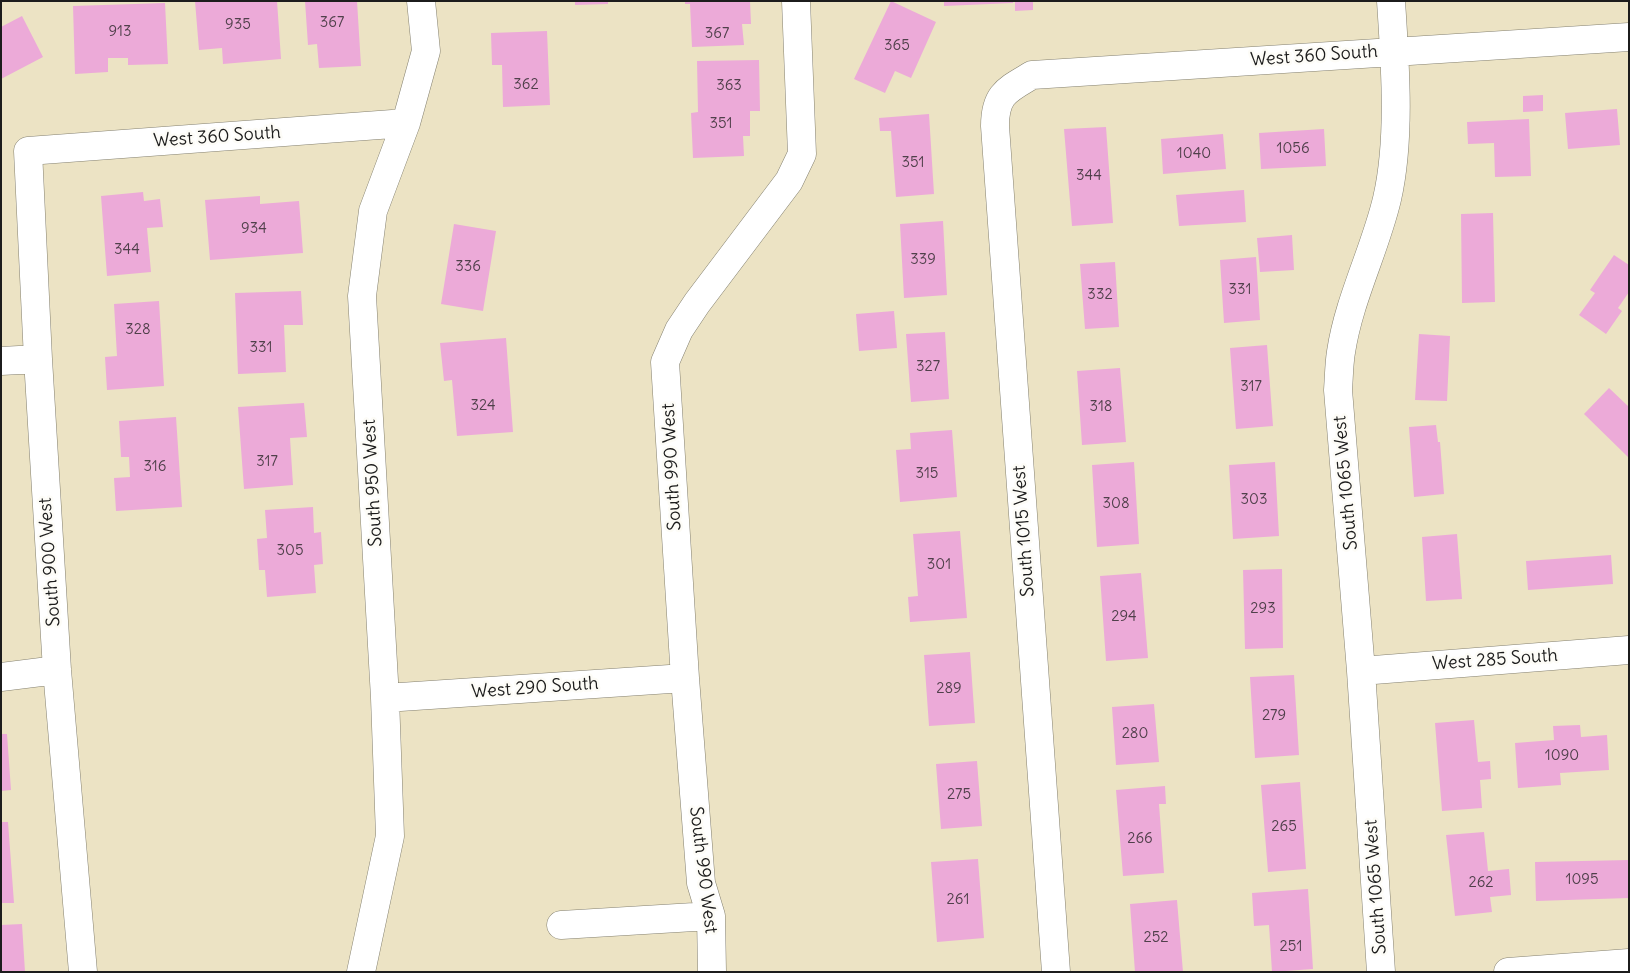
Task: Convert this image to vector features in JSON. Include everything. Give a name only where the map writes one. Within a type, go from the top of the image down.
[{"type":"street","name":"South 950 West","points":[[361,972],[390,836],[385,698],[362,296],[373,211],[406,122],[426,52],[421,1]]},
{"type":"street","name":"South 990 West","points":[[712,972],[711,916],[701,882],[684,678],[666,362],[679,330],[697,303],[789,181],[802,154],[796,1]]},
{"type":"street","name":"South 1065 West","points":[[1381,972],[1361,671],[1338,390],[1341,352],[1354,300],[1387,199],[1394,154],[1394,51],[1391,1]]},
{"type":"street","name":"West 360 South","points":[[1004,92],[1032,75],[1629,37]]},
{"type":"street","name":"South 1015 West","points":[[1004,92],[999,99],[995,112],[995,126],[1056,972]]},
{"type":"street","name":"West 360 South","points":[[28,151],[406,122]]},
{"type":"street","name":"South 900 West","points":[[28,151],[38,359],[57,670],[83,972]]},
{"type":"street","points":[[1,361],[38,359]]},
{"type":"street","name":"West 285 South","points":[[1361,671],[1629,650]]},
{"type":"street","points":[[1,677],[57,670]]},
{"type":"street","name":"West 290 South","points":[[385,698],[684,678]]},
{"type":"street","points":[[561,925],[711,916]]},
{"type":"street","points":[[1508,972],[1629,963]]},
{"type":"building","points":[[195,1],[277,1],[281,59],[223,64],[222,48],[199,50]]},
{"type":"building","points":[[305,1],[357,1],[361,66],[319,68],[317,44],[308,45]]},
{"type":"building","points":[[575,1],[608,1],[608,4],[575,5]]},
{"type":"building","points":[[685,1],[750,1],[751,24],[742,24],[744,45],[692,47],[690,4],[685,4]]},
{"type":"building","points":[[891,1],[936,22],[911,78],[895,71],[885,93],[854,79]]},
{"type":"building","points":[[944,1],[1013,1],[1013,3],[944,6]]},
{"type":"building","points":[[1015,1],[1033,1],[1033,10],[1015,11]]},
{"type":"building","points":[[165,3],[168,64],[128,65],[128,58],[108,58],[108,72],[75,74],[73,6]]},
{"type":"building","points":[[22,16],[43,57],[1,79],[1,27]]},
{"type":"building","points":[[547,31],[550,105],[503,107],[502,65],[492,65],[491,33]]},
{"type":"building","points":[[759,60],[760,111],[750,111],[750,136],[743,136],[744,156],[693,158],[691,113],[698,112],[697,61]]},
{"type":"building","points":[[1543,95],[1543,111],[1523,112],[1523,96]]},
{"type":"building","points":[[1617,109],[1620,145],[1568,149],[1565,113]]},
{"type":"building","points":[[929,114],[934,194],[896,197],[891,131],[880,131],[879,118]]},
{"type":"building","points":[[1529,119],[1531,176],[1495,177],[1494,143],[1468,144],[1467,122]]},
{"type":"building","points":[[1106,127],[1113,223],[1072,226],[1064,129]]},
{"type":"building","points":[[1324,129],[1326,166],[1261,169],[1259,133]]},
{"type":"building","points":[[1223,134],[1226,169],[1163,174],[1161,139]]},
{"type":"building","points":[[1244,190],[1246,222],[1179,226],[1176,195]]},
{"type":"building","points":[[143,192],[144,201],[160,199],[163,227],[147,228],[151,272],[107,276],[101,196]]},
{"type":"building","points":[[260,196],[260,204],[299,201],[303,253],[210,260],[205,200]]},
{"type":"building","points":[[1493,213],[1495,302],[1462,303],[1461,214]]},
{"type":"building","points":[[943,221],[947,295],[904,298],[900,224]]},
{"type":"building","points":[[454,224],[496,231],[483,311],[441,304]]},
{"type":"building","points":[[1292,235],[1294,270],[1260,272],[1257,238]]},
{"type":"building","points":[[1614,255],[1629,265],[1629,292],[1618,308],[1622,311],[1606,334],[1579,315],[1595,293],[1590,290]]},
{"type":"building","points":[[1256,257],[1260,320],[1224,323],[1220,260]]},
{"type":"building","points":[[1115,262],[1119,327],[1085,329],[1080,264]]},
{"type":"building","points":[[301,291],[303,325],[284,325],[286,372],[238,374],[235,293]]},
{"type":"building","points":[[159,301],[164,386],[107,390],[105,357],[117,356],[114,304]]},
{"type":"building","points":[[894,311],[897,348],[859,351],[856,314]]},
{"type":"building","points":[[945,332],[949,399],[911,402],[906,334]]},
{"type":"building","points":[[1419,334],[1450,336],[1447,401],[1415,400]]},
{"type":"building","points":[[506,338],[513,432],[457,436],[452,380],[444,381],[440,343]]},
{"type":"building","points":[[1267,345],[1273,426],[1236,429],[1230,348]]},
{"type":"building","points":[[1120,368],[1126,442],[1082,445],[1077,371]]},
{"type":"building","points":[[1609,388],[1629,407],[1629,458],[1584,414]]},
{"type":"building","points":[[304,403],[307,437],[290,438],[293,485],[244,489],[238,407]]},
{"type":"building","points":[[176,417],[182,507],[116,511],[114,478],[130,477],[129,457],[121,457],[119,421]]},
{"type":"building","points":[[1436,425],[1438,442],[1440,442],[1444,494],[1414,497],[1409,427]]},
{"type":"building","points":[[952,430],[957,497],[900,502],[896,450],[911,449],[910,433]]},
{"type":"building","points":[[1134,462],[1139,544],[1097,547],[1092,465]]},
{"type":"building","points":[[1275,462],[1279,536],[1233,539],[1229,465]]},
{"type":"building","points":[[313,507],[314,533],[321,532],[323,564],[314,565],[316,593],[267,597],[265,570],[259,570],[257,539],[267,538],[265,510]]},
{"type":"building","points":[[960,531],[967,618],[910,622],[908,597],[918,596],[913,534]]},
{"type":"building","points":[[1457,534],[1462,599],[1426,601],[1422,537]]},
{"type":"building","points":[[1611,555],[1613,584],[1528,590],[1526,561]]},
{"type":"building","points":[[1282,569],[1283,648],[1245,649],[1243,570]]},
{"type":"building","points":[[1141,573],[1148,658],[1106,661],[1100,576]]},
{"type":"building","points":[[970,652],[975,723],[929,726],[924,655]]},
{"type":"building","points":[[1294,675],[1299,755],[1255,758],[1250,677]]},
{"type":"building","points":[[1154,704],[1159,762],[1116,765],[1112,707]]},
{"type":"building","points":[[1474,720],[1478,762],[1490,761],[1491,779],[1480,780],[1482,808],[1442,811],[1435,723]]},
{"type":"building","points":[[1580,725],[1581,737],[1607,735],[1609,770],[1560,773],[1561,785],[1518,788],[1515,743],[1554,740],[1553,726]]},
{"type":"building","points":[[1,734],[7,734],[11,790],[1,791]]},
{"type":"building","points":[[977,761],[982,826],[941,829],[936,764]]},
{"type":"building","points":[[1300,782],[1306,869],[1268,872],[1261,785]]},
{"type":"building","points":[[1165,786],[1166,804],[1159,804],[1164,873],[1123,876],[1116,790]]},
{"type":"building","points":[[1,822],[8,822],[14,903],[1,903]]},
{"type":"building","points":[[1484,832],[1488,871],[1509,869],[1511,895],[1490,897],[1492,912],[1455,916],[1446,835]]},
{"type":"building","points":[[978,859],[984,938],[937,942],[931,862]]},
{"type":"building","points":[[1629,860],[1629,898],[1536,901],[1535,862]]},
{"type":"building","points":[[1308,889],[1313,969],[1272,972],[1269,925],[1254,926],[1252,893]]},
{"type":"building","points":[[1177,900],[1183,972],[1135,972],[1130,904]]},
{"type":"building","points":[[22,924],[25,972],[1,972],[1,925]]}]
